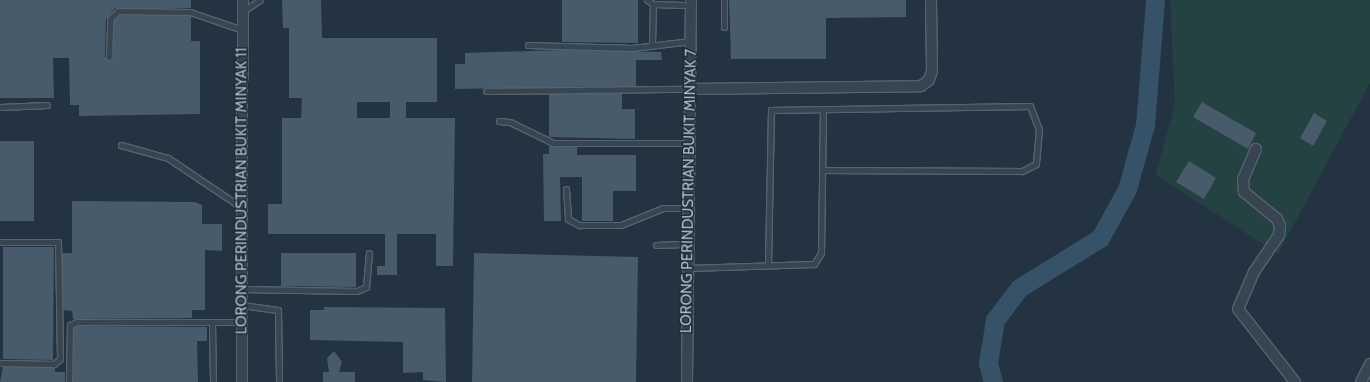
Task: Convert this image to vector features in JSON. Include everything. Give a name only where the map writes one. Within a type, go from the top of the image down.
[{"type":"street","name":"LORONG PERINDUSTRIAN BUKIT MINYAK 11","points":[[242,382],[240,289],[243,0]]},
{"type":"street","points":[[690,89],[921,86],[929,80],[932,71],[931,0]]},
{"type":"street","name":"LORONG PERINDUSTRIAN BUKIT MINYAK 7","points":[[687,382],[691,3]]},
{"type":"street","points":[[1256,149],[1243,178],[1244,192],[1280,226],[1280,235],[1254,272],[1238,309],[1295,382]]},
{"type":"street","points":[[1361,382],[1370,364]]},
{"type":"lane","points":[[243,11],[260,0]]},
{"type":"lane","points":[[647,0],[653,4],[691,3]]},
{"type":"lane","points":[[724,0],[724,26]]},
{"type":"lane","points":[[652,44],[653,4]]},
{"type":"lane","points":[[109,57],[110,19],[118,11],[190,12],[243,30]]},
{"type":"lane","points":[[528,45],[572,49],[691,41]]},
{"type":"lane","points":[[486,91],[690,89]]},
{"type":"lane","points":[[0,107],[47,105]]},
{"type":"lane","points":[[768,265],[771,110],[1030,106],[1039,129],[1036,164],[1022,171],[822,170]]},
{"type":"lane","points":[[688,268],[814,264],[821,253],[823,110]]},
{"type":"lane","points":[[499,121],[510,122],[552,143],[690,143]]},
{"type":"lane","points":[[121,145],[168,158],[241,207]]},
{"type":"lane","points":[[566,189],[568,219],[579,225],[622,225],[662,208],[689,208]]},
{"type":"lane","points":[[0,242],[58,242],[60,359],[54,364],[0,363]]},
{"type":"lane","points":[[656,245],[689,244]]},
{"type":"lane","points":[[240,289],[357,291],[366,287],[369,253]]},
{"type":"lane","points":[[241,305],[278,310],[279,382]]},
{"type":"lane","points":[[69,382],[70,325],[77,322],[212,324],[241,322]]},
{"type":"lane","points":[[212,324],[213,382]]},
{"type":"green space","points":[[1170,0],[1370,0],[1370,83],[1278,254],[1156,175],[1175,103]]},
{"type":"building","points":[[0,0],[191,0],[191,8],[115,8],[106,19],[105,57],[109,61],[113,59],[114,21],[120,15],[191,16],[191,41],[200,41],[200,114],[79,116],[79,105],[70,105],[69,58],[53,58],[54,98],[0,98]]},
{"type":"building","points":[[282,0],[321,0],[322,38],[437,38],[437,102],[406,102],[406,118],[455,118],[453,266],[436,266],[436,234],[397,234],[397,275],[377,275],[377,266],[385,266],[385,234],[268,234],[268,204],[282,204],[282,118],[301,118],[302,98],[289,98],[289,28],[283,28]],"holes":[[[357,102],[390,102],[390,118],[357,118]]]},
{"type":"building","points":[[562,0],[638,0],[638,43],[562,42]]},
{"type":"building","points":[[729,0],[906,0],[906,17],[826,18],[826,59],[731,59]]},
{"type":"building","points":[[562,50],[661,52],[662,60],[636,60],[636,86],[455,89],[455,64],[465,64],[465,53]]},
{"type":"building","points":[[549,94],[622,94],[622,109],[635,109],[635,139],[549,137]]},
{"type":"building","points":[[1202,102],[1256,133],[1248,149],[1193,117]]},
{"type":"building","points":[[1314,113],[1327,121],[1313,146],[1300,138]]},
{"type":"building","points":[[0,141],[34,141],[34,221],[0,221]]},
{"type":"building","points":[[549,146],[577,147],[577,155],[636,155],[636,191],[613,191],[613,221],[582,221],[582,177],[560,177],[561,221],[544,221],[543,154],[549,154]]},
{"type":"building","points":[[1189,161],[1216,178],[1204,199],[1176,182]]},
{"type":"building","points":[[72,201],[195,202],[202,205],[202,224],[222,224],[222,251],[205,250],[205,310],[192,310],[192,318],[73,319],[72,311],[63,310],[62,253],[72,253]]},
{"type":"building","points":[[3,247],[54,247],[53,360],[3,359]]},
{"type":"building","points":[[281,253],[356,253],[356,287],[281,286]]},
{"type":"building","points":[[474,253],[638,257],[636,382],[472,382]]},
{"type":"building","points":[[324,307],[445,308],[446,382],[423,380],[423,372],[403,373],[403,342],[310,340],[310,310],[324,310]]},
{"type":"building","points":[[78,326],[207,327],[207,341],[197,341],[198,382],[73,382],[74,328]]},
{"type":"building","points":[[334,351],[342,362],[339,372],[355,372],[355,382],[323,382],[323,372],[329,372],[327,358]]},
{"type":"building","points":[[3,367],[55,368],[55,372],[65,372],[65,382],[0,382]]},
{"type":"waterway","points":[[993,382],[988,363],[995,320],[1019,288],[1100,238],[1127,189],[1145,125],[1155,0]]}]
